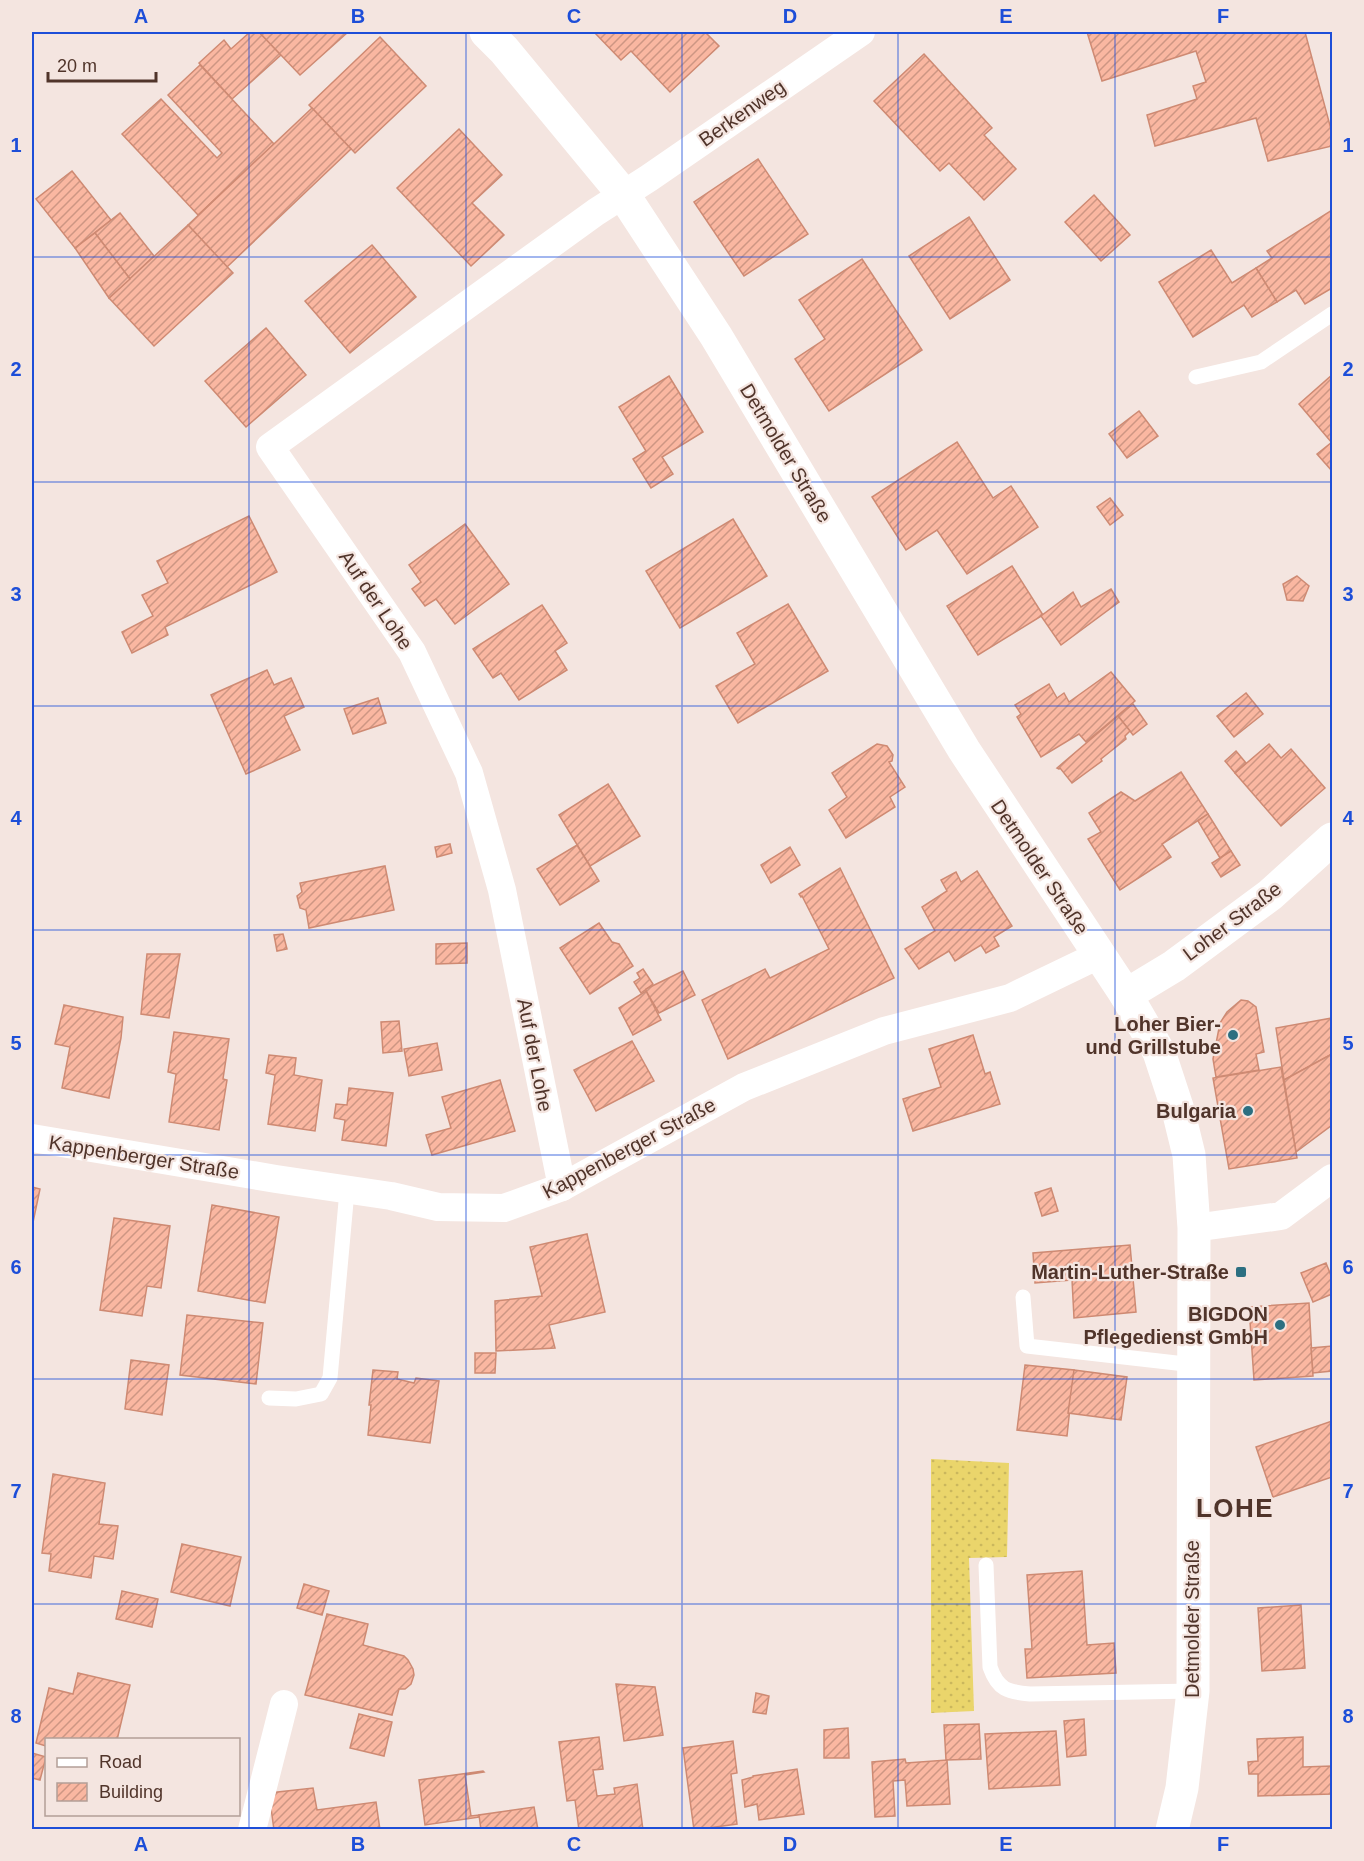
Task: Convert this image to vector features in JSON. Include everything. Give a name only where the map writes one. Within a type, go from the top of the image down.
[{"type":"main road","name":"Detmolder Straße","points":[[486,32],[504,50],[623,194],[722,346],[964,750],[1126,995],[1160,1052],[1189,1155],[1194,1228],[1193,1691],[1182,1788],[1172,1830]]},
{"type":"main road","name":"Loher Straße","points":[[1126,995],[1174,966],[1270,895],[1332,839]]},
{"type":"street","name":"Berkenweg","points":[[623,194],[861,32]]},
{"type":"street","name":"Auf der Lohe","points":[[562,1186],[502,891],[469,774],[412,652],[270,447],[623,194]]},
{"type":"street","name":"Kappenberger Straße","points":[[32,1138],[347,1191],[390,1196],[438,1207],[504,1208],[562,1186],[744,1087],[884,1031],[1010,999],[1099,955]]},
{"type":"street","points":[[1194,1228],[1281,1216],[1332,1178]]},
{"type":"street","points":[[252,1830],[284,1704]]},
{"type":"lane","points":[[1196,376],[1262,362],[1332,314]]},
{"type":"lane","points":[[269,1398],[296,1399],[321,1394],[330,1378],[347,1191]]},
{"type":"lane","points":[[1023,1297],[1027,1346],[1194,1365]]},
{"type":"lane","points":[[986,1565],[990,1668],[994,1679],[1001,1687],[1011,1692],[1030,1694],[1193,1691]]},
{"type":"shaded area","points":[[931,1459],[1009,1463],[1007,1557],[969,1558],[974,1711],[931,1713]]},
{"type":"building","points":[[250,32],[259,32],[281,55],[232,99],[199,63],[224,40],[231,49]]},
{"type":"building","points":[[259,32],[348,32],[300,75]]},
{"type":"building","points":[[594,32],[705,32],[719,46],[670,92],[631,51],[621,60]]},
{"type":"building","points":[[1087,32],[1305,32],[1332,133],[1332,146],[1268,161],[1256,118],[1155,146],[1147,115],[1197,99],[1193,86],[1206,82],[1196,51],[1102,81]]},
{"type":"building","points":[[380,37],[426,86],[355,153],[309,105]]},
{"type":"building","points":[[924,54],[992,128],[984,135],[1016,169],[984,200],[949,163],[940,171],[874,101]]},
{"type":"building","points":[[200,65],[274,144],[198,215],[122,134],[161,99],[217,158],[222,153],[168,95]]},
{"type":"building","points":[[312,108],[351,149],[227,267],[188,225]]},
{"type":"building","points":[[459,129],[502,175],[472,203],[504,235],[471,266],[397,188]]},
{"type":"building","points":[[758,159],[808,234],[744,276],[694,202]]},
{"type":"building","points":[[72,171],[111,220],[75,248],[36,199]]},
{"type":"building","points":[[1094,195],[1130,235],[1101,261],[1065,222]]},
{"type":"building","points":[[1332,210],[1332,288],[1305,304],[1296,290],[1277,302],[1256,268],[1272,258],[1267,251]]},
{"type":"building","points":[[120,213],[154,256],[130,279],[95,233]]},
{"type":"building","points":[[969,217],[1010,280],[950,319],[909,256]]},
{"type":"building","points":[[188,225],[233,273],[154,346],[109,298]]},
{"type":"building","points":[[95,233],[130,279],[109,298],[75,248]]},
{"type":"building","points":[[372,245],[416,297],[350,353],[305,301]]},
{"type":"building","points":[[1211,250],[1232,283],[1256,268],[1277,302],[1252,317],[1244,305],[1193,337],[1159,282]]},
{"type":"building","points":[[862,259],[922,350],[829,411],[795,359],[825,339],[799,300]]},
{"type":"building","points":[[266,328],[306,375],[246,427],[205,381]]},
{"type":"building","points":[[1332,375],[1332,443],[1299,404]]},
{"type":"building","points":[[669,376],[703,432],[662,457],[673,474],[651,488],[633,459],[646,451],[619,407]]},
{"type":"building","points":[[1139,411],[1158,436],[1127,458],[1109,434]]},
{"type":"building","points":[[957,442],[993,498],[1011,486],[1038,527],[967,574],[937,530],[906,550],[872,497]]},
{"type":"building","points":[[1332,442],[1332,471],[1317,454]]},
{"type":"building","points":[[1110,498],[1123,515],[1110,525],[1097,507]]},
{"type":"building","points":[[249,516],[277,572],[165,627],[168,635],[132,653],[122,632],[153,616],[142,595],[168,583],[157,561]]},
{"type":"building","points":[[733,519],[767,576],[680,628],[646,571]]},
{"type":"building","points":[[465,524],[509,584],[455,624],[436,599],[425,606],[412,589],[421,582],[409,565]]},
{"type":"building","points":[[1012,566],[1043,615],[978,655],[947,606]]},
{"type":"building","points":[[1297,576],[1309,586],[1303,601],[1287,600],[1283,584]]},
{"type":"building","points":[[1111,589],[1119,602],[1061,645],[1041,616],[1073,592],[1081,607]]},
{"type":"building","points":[[788,604],[828,671],[738,723],[716,686],[755,664],[737,633]]},
{"type":"building","points":[[542,605],[567,643],[555,651],[567,670],[519,700],[501,673],[493,678],[473,649]]},
{"type":"building","points":[[267,670],[274,685],[291,678],[304,707],[284,716],[300,750],[246,774],[211,695]]},
{"type":"building","points":[[1111,672],[1135,701],[1086,742],[1079,734],[1041,757],[1017,717],[1021,714],[1015,705],[1049,684],[1057,698],[1064,693],[1069,702]]},
{"type":"building","points":[[1246,693],[1263,714],[1234,737],[1217,716]]},
{"type":"building","points":[[378,698],[386,723],[353,734],[344,709]]},
{"type":"building","points":[[1133,704],[1147,724],[1133,735],[1118,716]]},
{"type":"building","points":[[1118,716],[1130,731],[1125,736],[1126,739],[1101,759],[1102,761],[1072,783],[1060,768],[1057,768]]},
{"type":"building","points":[[877,744],[887,746],[893,755],[892,761],[889,762],[905,787],[890,797],[895,807],[846,838],[829,810],[847,797],[832,773]]},
{"type":"building","points":[[1269,744],[1281,758],[1291,749],[1325,788],[1281,826],[1235,773]]},
{"type":"building","points":[[1236,751],[1246,763],[1235,773],[1225,761]]},
{"type":"building","points":[[1181,772],[1208,814],[1162,844],[1171,857],[1120,890],[1088,839],[1101,832],[1089,813],[1121,792],[1135,801]]},
{"type":"building","points":[[608,784],[640,836],[590,866],[559,815]]},
{"type":"building","points":[[1208,814],[1231,851],[1220,858],[1198,821]]},
{"type":"building","points":[[450,844],[452,853],[437,857],[435,847]]},
{"type":"building","points":[[577,845],[599,881],[560,905],[537,869]]},
{"type":"building","points":[[790,847],[800,865],[771,883],[761,865]]},
{"type":"building","points":[[1231,851],[1240,865],[1221,877],[1212,863]]},
{"type":"building","points":[[385,866],[394,910],[309,928],[306,910],[300,908],[297,896],[302,892],[300,883]]},
{"type":"building","points":[[840,868],[894,978],[728,1059],[702,1000],[765,969],[770,978],[829,949],[799,894]]},
{"type":"building","points":[[977,871],[1012,926],[994,937],[999,946],[986,953],[981,945],[955,961],[949,951],[919,969],[905,949],[935,931],[922,907],[947,891],[941,880],[956,872],[961,882]]},
{"type":"building","points":[[599,923],[612,942],[619,944],[633,966],[590,994],[560,948]]},
{"type":"building","points":[[283,934],[287,949],[277,951],[274,935]]},
{"type":"building","points":[[467,943],[467,963],[436,964],[436,944]]},
{"type":"building","points":[[147,954],[180,954],[169,1018],[141,1014]]},
{"type":"building","points":[[643,969],[653,984],[641,993],[634,982],[640,978],[637,973]]},
{"type":"building","points":[[683,971],[695,995],[659,1013],[646,989]]},
{"type":"building","points":[[646,991],[661,1020],[633,1035],[619,1008]]},
{"type":"building","points":[[1241,1000],[1248,1001],[1256,1007],[1264,1052],[1256,1054],[1259,1070],[1216,1077],[1213,1059],[1220,1023],[1227,1012]]},
{"type":"building","points":[[64,1005],[123,1017],[109,1098],[62,1088],[70,1047],[55,1044]]},
{"type":"building","points":[[1332,1018],[1332,1054],[1284,1080],[1276,1028]]},
{"type":"building","points":[[399,1021],[402,1051],[383,1053],[381,1022]]},
{"type":"building","points":[[174,1032],[229,1039],[223,1079],[227,1080],[219,1130],[169,1122],[176,1074],[168,1072]]},
{"type":"building","points":[[973,1035],[985,1074],[990,1072],[1000,1104],[913,1131],[903,1099],[941,1087],[929,1049]]},
{"type":"building","points":[[632,1041],[654,1081],[596,1111],[574,1070]]},
{"type":"building","points":[[437,1043],[442,1070],[409,1076],[404,1049]]},
{"type":"building","points":[[1332,1054],[1332,1125],[1296,1152],[1284,1080]]},
{"type":"building","points":[[269,1055],[296,1058],[294,1075],[322,1080],[315,1131],[268,1124],[275,1075],[266,1073]]},
{"type":"building","points":[[1281,1067],[1297,1158],[1229,1169],[1213,1078]]},
{"type":"building","points":[[500,1080],[515,1131],[432,1155],[426,1135],[451,1128],[442,1097]]},
{"type":"building","points":[[349,1088],[393,1093],[386,1146],[342,1140],[345,1120],[334,1118],[336,1104],[347,1105]]},
{"type":"building","points":[[32,1187],[40,1189],[32,1227]]},
{"type":"building","points":[[1051,1188],[1058,1211],[1042,1216],[1035,1193]]},
{"type":"building","points":[[212,1205],[279,1217],[265,1303],[198,1291]]},
{"type":"building","points":[[114,1218],[170,1226],[161,1288],[147,1286],[142,1316],[100,1310]]},
{"type":"building","points":[[587,1234],[605,1312],[549,1325],[555,1348],[496,1351],[495,1301],[542,1296],[530,1247]]},
{"type":"building","points":[[1130,1245],[1136,1312],[1074,1318],[1072,1280],[1035,1283],[1033,1253]]},
{"type":"building","points":[[1326,1263],[1332,1278],[1332,1294],[1313,1302],[1301,1273]]},
{"type":"building","name":"BIGDON Pflegedienst GmbH","points":[[1309,1303],[1313,1376],[1254,1380],[1249,1307]]},
{"type":"building","points":[[187,1315],[263,1323],[256,1384],[180,1375]]},
{"type":"building","points":[[1332,1346],[1332,1371],[1313,1373],[1311,1348]]},
{"type":"building","points":[[475,1353],[496,1353],[495,1373],[475,1373]]},
{"type":"building","points":[[131,1360],[169,1365],[162,1415],[125,1409]]},
{"type":"building","points":[[1025,1365],[1074,1370],[1067,1436],[1017,1430]]},
{"type":"building","points":[[373,1370],[398,1372],[397,1379],[414,1383],[416,1378],[439,1381],[430,1443],[368,1435]]},
{"type":"building","points":[[1074,1370],[1127,1377],[1121,1420],[1068,1413]]},
{"type":"building","points":[[1332,1421],[1332,1477],[1273,1497],[1256,1447]]},
{"type":"building","points":[[53,1474],[105,1483],[99,1524],[118,1526],[113,1559],[94,1556],[91,1578],[49,1571],[51,1554],[42,1553]]},
{"type":"building","points":[[182,1544],[241,1557],[230,1606],[171,1592]]},
{"type":"building","points":[[1082,1571],[1087,1645],[1114,1643],[1116,1673],[1027,1678],[1025,1649],[1032,1649],[1027,1575]]},
{"type":"building","points":[[304,1584],[329,1591],[322,1615],[297,1608]]},
{"type":"building","points":[[122,1591],[158,1599],[152,1627],[116,1619]]},
{"type":"building","points":[[1301,1605],[1305,1668],[1262,1671],[1258,1608]]},
{"type":"building","points":[[327,1614],[368,1624],[363,1645],[404,1656],[408,1660],[414,1675],[411,1684],[405,1689],[399,1689],[392,1715],[305,1695]]},
{"type":"building","points":[[78,1673],[130,1685],[117,1738],[45,1738],[45,1746],[36,1743],[49,1688],[73,1694]]},
{"type":"building","points":[[616,1684],[655,1687],[663,1735],[624,1741]]},
{"type":"building","points":[[756,1693],[769,1696],[766,1714],[753,1712]]},
{"type":"building","points":[[359,1714],[392,1722],[384,1756],[350,1748]]},
{"type":"building","points":[[1084,1719],[1086,1755],[1067,1757],[1064,1721]]},
{"type":"building","points":[[979,1724],[981,1759],[946,1760],[944,1725]]},
{"type":"building","points":[[848,1728],[849,1758],[824,1758],[824,1730]]},
{"type":"building","points":[[1056,1731],[1060,1785],[989,1789],[985,1734]]},
{"type":"building","points":[[599,1737],[603,1769],[593,1770],[597,1796],[615,1794],[614,1788],[637,1784],[643,1830],[579,1830],[575,1800],[567,1801],[559,1742]]},
{"type":"building","points":[[1303,1737],[1303,1767],[1332,1766],[1332,1794],[1258,1796],[1258,1774],[1249,1774],[1248,1762],[1258,1761],[1257,1739]]},
{"type":"building","points":[[733,1741],[737,1773],[731,1774],[737,1824],[694,1830],[683,1748]]},
{"type":"building","points":[[32,1753],[45,1757],[45,1761],[40,1780],[32,1778]]},
{"type":"building","points":[[905,1759],[906,1763],[947,1760],[950,1804],[907,1806],[905,1780],[893,1781],[895,1816],[875,1817],[872,1762]]},
{"type":"building","points":[[797,1769],[804,1814],[759,1820],[757,1804],[745,1807],[742,1780]]},
{"type":"building","points":[[483,1771],[465,1775],[471,1816],[479,1815],[480,1817],[425,1825],[419,1780]]},
{"type":"building","points":[[313,1788],[317,1810],[376,1802],[380,1830],[274,1830],[269,1793]]},
{"type":"building","points":[[534,1807],[538,1830],[481,1830],[479,1815]]},
{"type":"place","name":"Loher Bier- und Grillstube","points":[[1233,1035]]},
{"type":"place","name":"Bulgaria","points":[[1248,1111]]},
{"type":"place","name":"Martin-Luther-Straße","points":[[1241,1272]]},
{"type":"place","name":"BIGDON Pflegedienst GmbH","points":[[1280,1325]]},
{"type":"district","name":"LOHE","points":[[1235,1508]]}]
